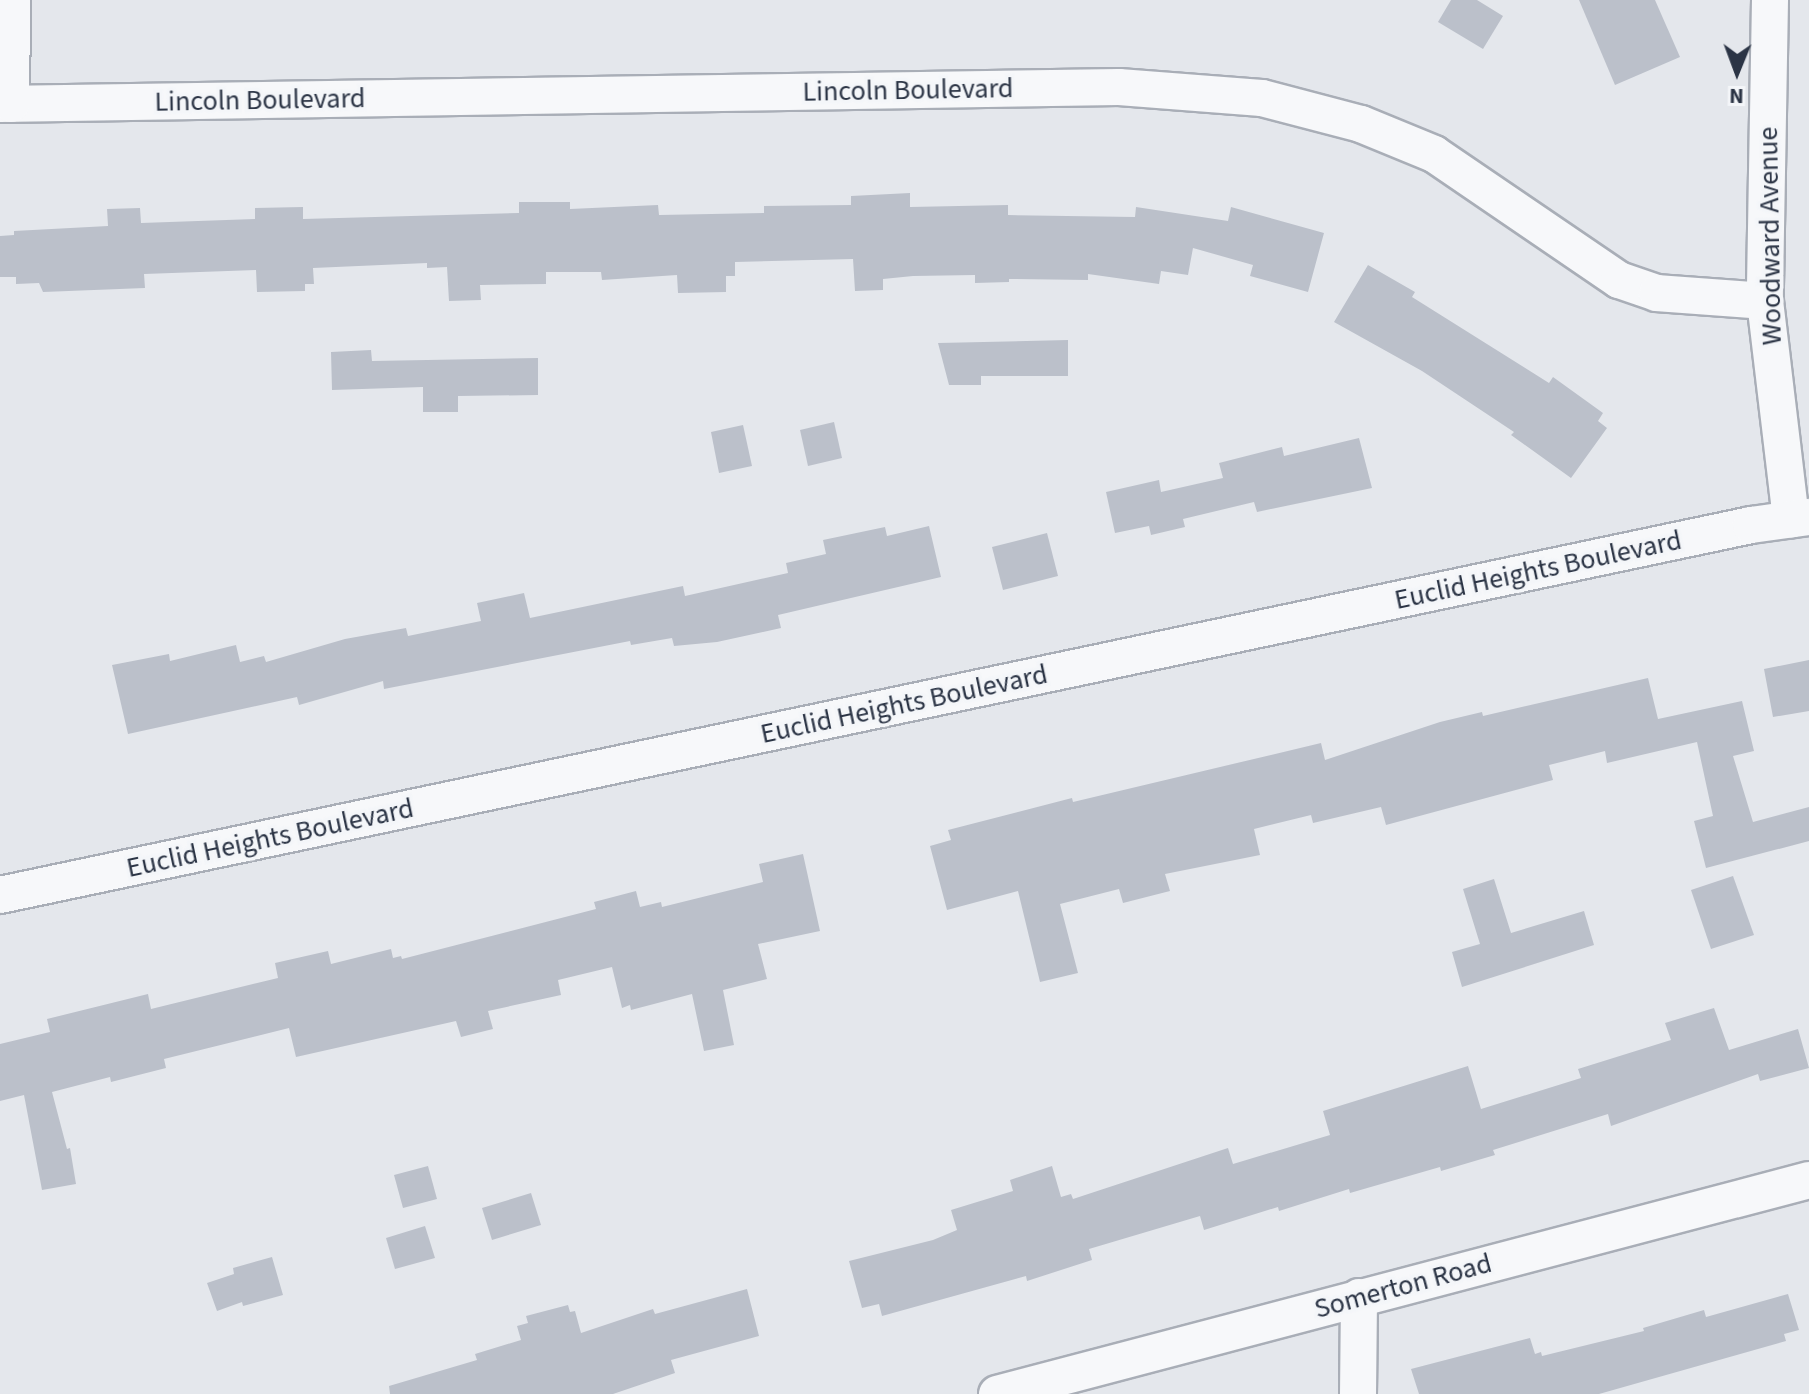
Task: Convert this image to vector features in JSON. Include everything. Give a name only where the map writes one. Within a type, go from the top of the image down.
[{"type":"street","points":[[5,104],[12,0]]},
{"type":"street","name":"Woodward Avenue","points":[[1770,0],[1765,301],[1800,518]]},
{"type":"street","name":"Lincoln Boulevard","points":[[5,104],[1119,87],[1262,98],[1361,124],[1434,154],[1619,280],[1657,293],[1765,301]]},
{"type":"street","name":"Euclid Heights Boulevard","points":[[0,895],[1800,518]]},
{"type":"street","name":"Somerton Road","points":[[997,1394],[1809,1180]]},
{"type":"street","points":[[1358,1394],[1359,1297]]},
{"type":"building","points":[[1451,0],[1477,0],[1503,16],[1483,49],[1438,22]]},
{"type":"building","points":[[1579,0],[1655,0],[1680,57],[1615,85]]},
{"type":"building","points":[[910,193],[910,207],[1008,205],[1008,215],[1135,217],[1136,207],[1228,221],[1231,207],[1324,233],[1308,292],[1250,276],[1253,265],[1193,248],[1188,275],[1161,271],[1159,284],[1088,274],[1088,280],[1009,279],[1009,282],[975,283],[975,275],[913,276],[883,279],[883,290],[855,291],[853,259],[735,262],[735,276],[726,276],[726,292],[678,293],[677,275],[602,280],[601,272],[546,272],[546,284],[480,285],[481,300],[449,301],[447,267],[427,268],[427,263],[313,268],[314,284],[305,284],[305,291],[257,292],[256,270],[144,274],[145,288],[43,292],[39,283],[16,284],[16,277],[0,277],[0,236],[14,235],[14,231],[108,226],[107,209],[140,208],[141,223],[255,219],[255,208],[303,207],[303,219],[519,213],[519,202],[570,202],[570,209],[658,205],[659,215],[764,213],[764,206],[851,205],[851,196]]},
{"type":"building","points":[[1368,265],[1415,292],[1412,297],[1549,383],[1553,377],[1603,413],[1598,421],[1607,428],[1571,478],[1511,435],[1514,432],[1422,371],[1334,322]]},
{"type":"building","points":[[1068,340],[1068,376],[981,376],[981,385],[949,385],[938,343]]},
{"type":"building","points":[[371,350],[372,361],[538,358],[538,395],[458,396],[458,412],[423,412],[423,387],[332,390],[331,352]]},
{"type":"building","points":[[834,422],[842,458],[808,466],[800,430]]},
{"type":"building","points":[[743,425],[752,466],[719,473],[711,432]]},
{"type":"building","points":[[1359,438],[1372,488],[1257,512],[1254,502],[1183,519],[1185,527],[1151,535],[1149,526],[1115,533],[1106,492],[1159,480],[1161,492],[1223,478],[1219,463],[1282,447],[1284,456]]},
{"type":"building","points":[[929,526],[941,577],[778,615],[781,628],[717,642],[674,646],[672,638],[631,645],[630,641],[384,689],[383,681],[299,705],[297,697],[128,734],[112,665],[169,654],[170,661],[236,645],[240,662],[264,656],[266,662],[345,639],[406,628],[408,636],[481,621],[477,603],[524,593],[530,618],[683,586],[685,596],[788,573],[786,563],[826,554],[823,540],[885,527],[887,536]]},
{"type":"building","points":[[1047,533],[1058,576],[1003,590],[992,547]]},
{"type":"building","points":[[1809,660],[1809,711],[1773,717],[1764,669]]},
{"type":"building","points":[[1648,678],[1658,719],[1742,701],[1754,751],[1733,756],[1753,822],[1809,807],[1809,841],[1706,868],[1694,821],[1713,816],[1697,742],[1607,763],[1605,751],[1549,765],[1553,780],[1386,825],[1381,807],[1313,823],[1311,815],[1254,829],[1260,855],[1165,874],[1170,891],[1123,903],[1119,889],[1060,904],[1078,973],[1040,982],[1018,891],[947,910],[930,846],[951,840],[948,830],[1072,798],[1073,802],[1321,743],[1325,760],[1440,722],[1482,712],[1483,716]]},
{"type":"building","points":[[803,854],[820,931],[758,944],[767,979],[723,990],[734,1045],[704,1051],[692,994],[631,1010],[630,1005],[622,1008],[612,967],[558,980],[561,995],[488,1011],[493,1029],[461,1037],[456,1021],[296,1057],[289,1028],[164,1059],[166,1068],[111,1082],[110,1077],[52,1092],[67,1149],[70,1148],[76,1184],[42,1190],[24,1095],[0,1101],[0,1044],[50,1032],[47,1019],[148,994],[151,1009],[278,978],[275,963],[328,951],[331,964],[391,949],[393,958],[401,956],[402,959],[596,909],[594,902],[636,891],[640,907],[661,902],[662,907],[763,882],[759,864]]},
{"type":"building","points":[[1733,876],[1754,935],[1711,949],[1691,890]]},
{"type":"building","points":[[1494,879],[1511,933],[1584,911],[1594,945],[1462,987],[1452,952],[1480,944],[1463,889]]},
{"type":"building","points":[[1714,1008],[1729,1050],[1798,1029],[1809,1068],[1760,1081],[1758,1074],[1611,1126],[1608,1114],[1493,1150],[1495,1155],[1441,1171],[1440,1167],[1350,1193],[1349,1189],[1204,1230],[1200,1216],[1089,1249],[1092,1260],[1027,1281],[1026,1276],[882,1316],[879,1304],[862,1308],[849,1261],[933,1240],[957,1230],[951,1210],[1013,1191],[1010,1180],[1052,1166],[1061,1197],[1071,1194],[1073,1199],[1228,1148],[1233,1164],[1330,1135],[1323,1111],[1468,1066],[1481,1109],[1581,1078],[1578,1069],[1671,1040],[1665,1023]]},
{"type":"building","points":[[428,1166],[437,1199],[403,1208],[394,1175]]},
{"type":"building","points":[[531,1193],[541,1225],[492,1240],[482,1208]]},
{"type":"building","points":[[425,1226],[435,1258],[395,1269],[386,1238]]},
{"type":"building","points":[[272,1257],[283,1295],[243,1306],[242,1302],[217,1311],[207,1283],[234,1274],[233,1268]]},
{"type":"building","points":[[747,1289],[759,1336],[671,1360],[675,1373],[613,1394],[390,1394],[389,1386],[477,1360],[475,1354],[521,1340],[517,1326],[528,1323],[526,1316],[568,1305],[570,1312],[575,1311],[581,1333],[653,1309],[655,1314]]},
{"type":"building","points":[[1788,1294],[1799,1330],[1784,1334],[1786,1341],[1599,1394],[1419,1394],[1411,1369],[1530,1338],[1535,1354],[1541,1352],[1542,1356],[1644,1331],[1643,1328],[1704,1310],[1706,1317]]}]
